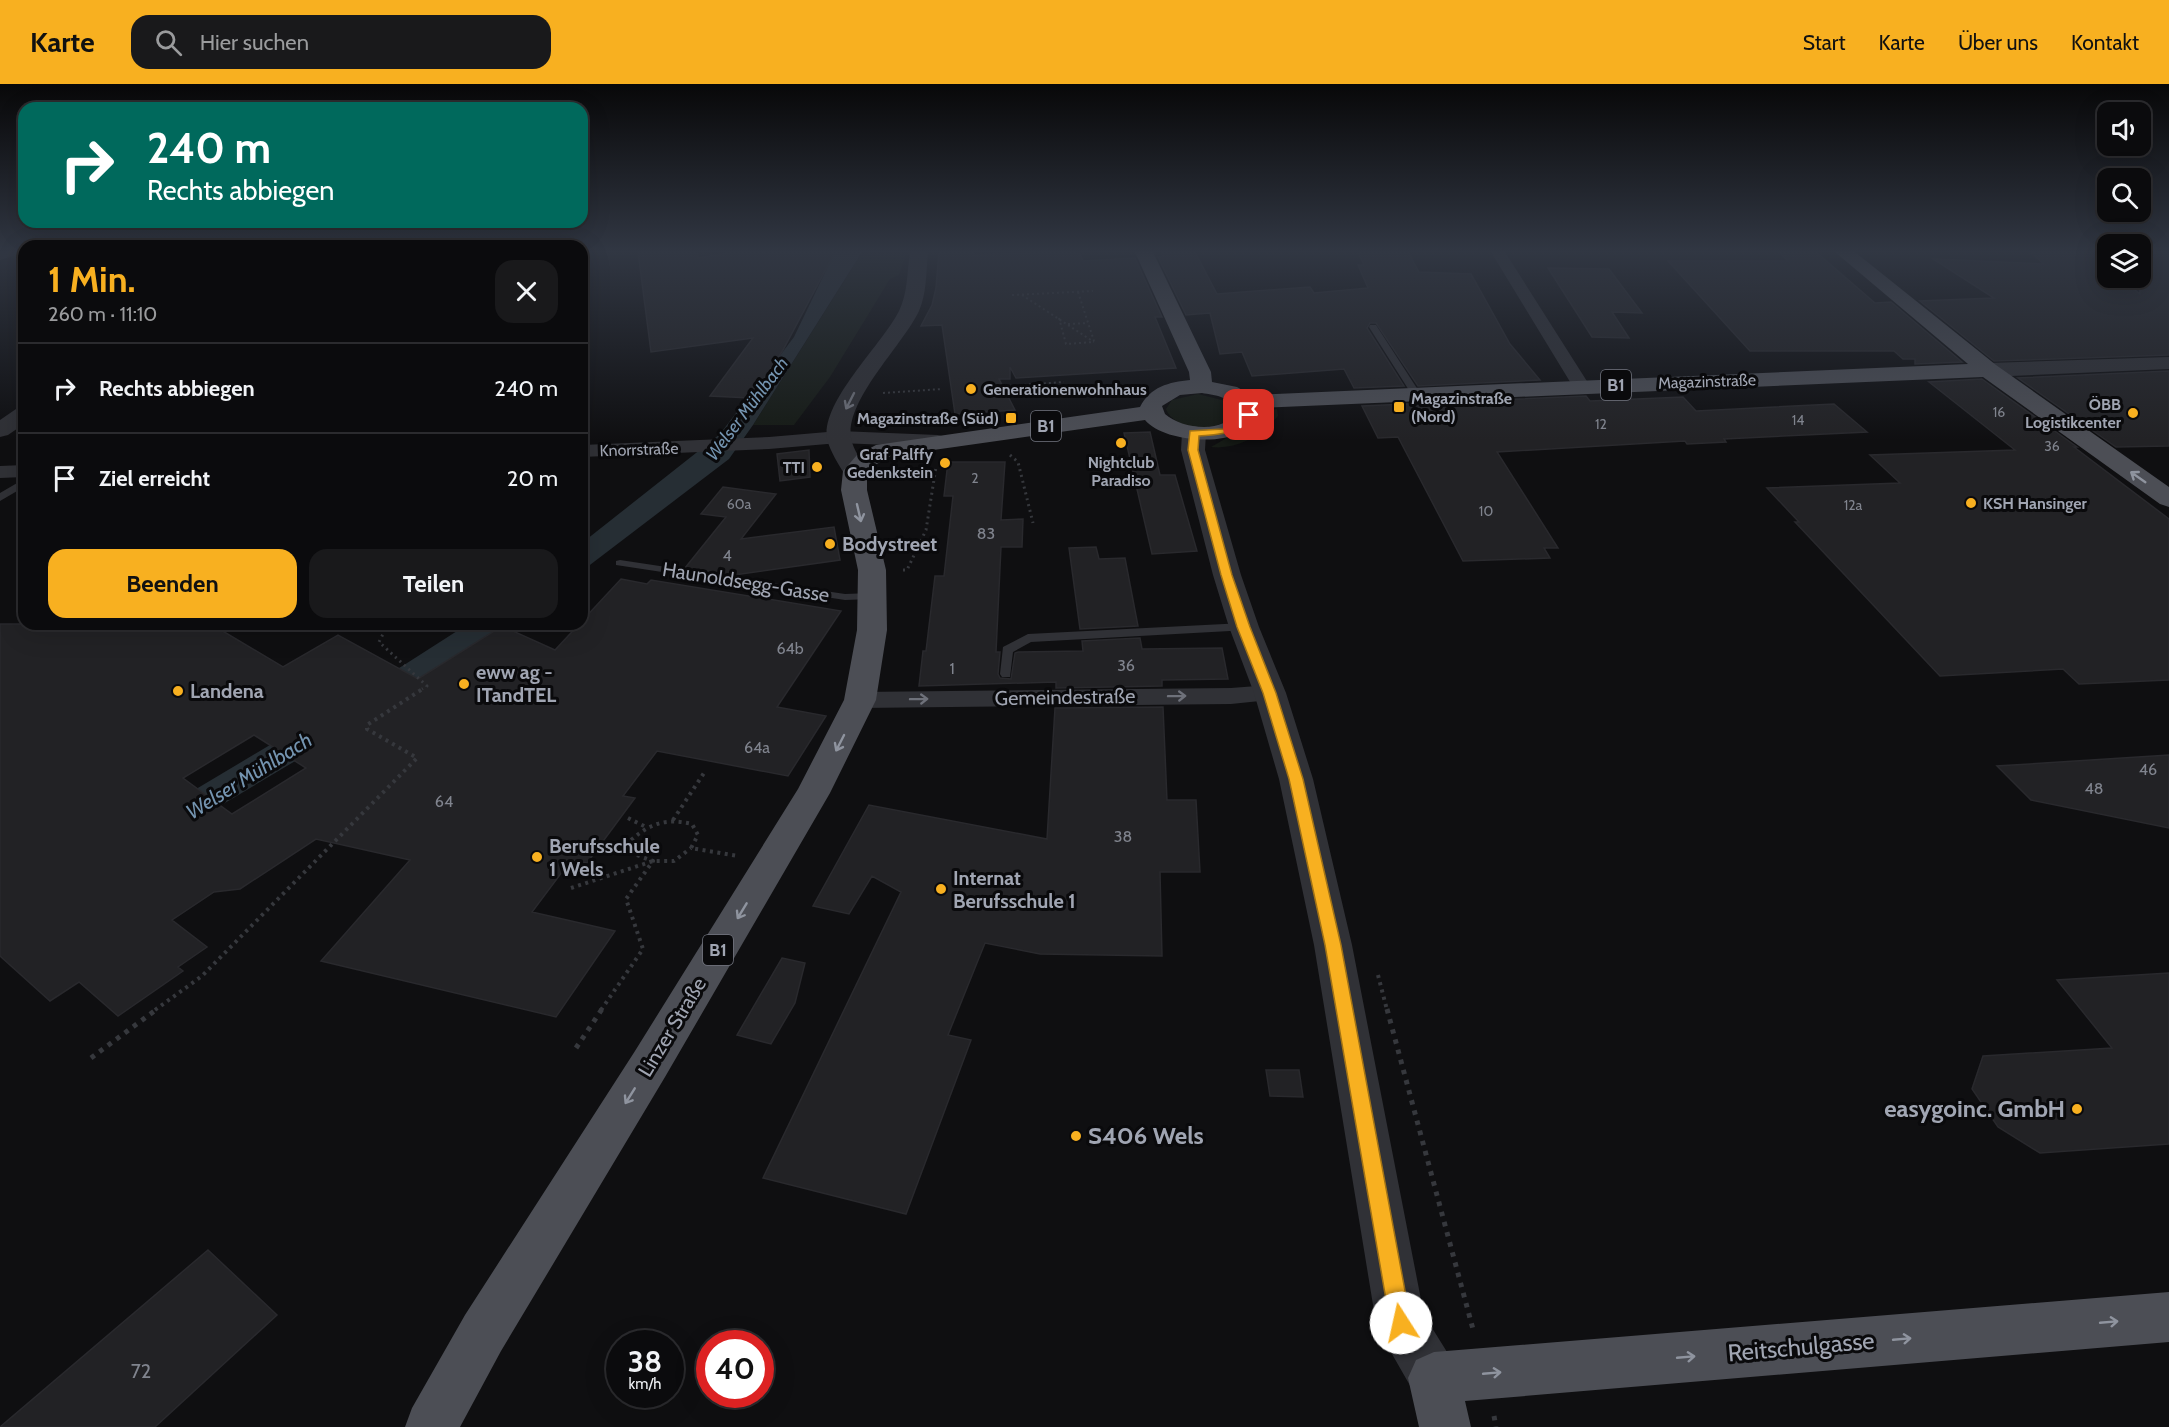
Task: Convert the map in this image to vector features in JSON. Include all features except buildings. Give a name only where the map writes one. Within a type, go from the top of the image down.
[{"type":"main road","points":[[1173,315],[1200,372],[1202,386]]},
{"type":"main road","points":[[1920,315],[1988,370],[2169,500]]},
{"type":"main road","name":"Magazinstraße","points":[[1245,402],[1988,370]]},
{"type":"main road","name":"B1","points":[[870,460],[942,441],[1152,412],[1151,406],[1160,395],[1186,387],[1202,386],[1227,391],[1245,402]]},
{"type":"main road","points":[[1152,412],[1156,420],[1166,426],[1194,433],[1225,431],[1237,427],[1249,415],[1245,402]]},
{"type":"main road","name":"Linzer Straße","points":[[431,1427],[483,1333],[650,1064],[813,793],[860,700],[872,630],[872,583],[854,490],[870,460]]},
{"type":"main road","name":"Reitschulgasse","points":[[1434,1378],[2169,1317]]},
{"type":"main road","points":[[1434,1378],[1445,1427]]},
{"type":"street","points":[[907,315],[853,395],[841,418],[839,437],[942,441]]},
{"type":"street","points":[[1537,315],[1581,386]]},
{"type":"street","name":"Magazinstraße","points":[[1988,370],[2169,363]]},
{"type":"street","points":[[2027,398],[2029,381],[2050,368]]},
{"type":"street","points":[[0,430],[18,418]]},
{"type":"street","points":[[1194,433],[1193,450],[1227,575],[1244,627],[1270,693],[1296,779],[1333,945],[1401,1323],[1434,1378]]},
{"type":"street","name":"Knorrstraße","points":[[588,451],[746,445],[839,437]]},
{"type":"street","name":"Linzer Straße","points":[[839,437],[870,460]]},
{"type":"street","points":[[0,472],[18,471]]},
{"type":"street","name":"Gemeindestraße","points":[[860,700],[1232,696],[1270,693]]},
{"type":"lane","points":[[1373,327],[1415,393]]},
{"type":"lane","points":[[0,498],[18,486]]},
{"type":"lane","name":"Haunoldsegg-Gasse","points":[[620,563],[845,597],[872,583]]},
{"type":"lane","points":[[1006,674],[1007,650],[1028,638],[1244,627]]},
{"type":"path","points":[[1054,315],[1094,342]]},
{"type":"path","points":[[1085,315],[1094,342]]},
{"type":"path","points":[[1059,318],[1066,344],[1094,342]]},
{"type":"path","points":[[1068,324],[1088,323]]},
{"type":"path","points":[[994,387],[1064,382]]},
{"type":"path","points":[[853,395],[942,389]]},
{"type":"path","points":[[872,583],[907,570],[926,530],[933,469],[949,456],[984,435],[1018,462],[1033,523]]},
{"type":"path","points":[[91,1058],[202,976],[417,758],[367,729],[367,725],[427,686],[379,642],[385,630]]},
{"type":"path","points":[[673,819],[706,770]]},
{"type":"path","points":[[628,818],[646,827]]},
{"type":"path","points":[[571,888],[653,861],[674,861],[691,848],[698,835],[692,824],[673,819],[661,820],[646,827],[631,840],[631,853],[653,861]]},
{"type":"path","points":[[691,848],[771,862]]},
{"type":"path","points":[[576,1048],[643,949],[626,900],[653,861]]},
{"type":"shaded area","points":[[823,315],[868,315],[830,377],[794,425],[753,425]]},
{"type":"shaded area","points":[[1198,394],[1226,401],[1234,411],[1221,424],[1211,427],[1189,426],[1171,417],[1166,409],[1172,400]]},
{"type":"shaded area","points":[[1277,409],[1278,416],[1248,440],[1230,446],[1211,447],[1251,427],[1255,419],[1264,411]]},
{"type":"water","name":"Welser Mühlbach","points":[[805,315],[823,315],[729,459],[588,566],[588,538],[720,434],[794,337]]},
{"type":"water","name":"Welser Mühlbach","points":[[459,630],[503,630],[354,726],[0,937],[0,906],[404,665]]},
{"type":"place","name":"Generationenwohnhaus","points":[[971,389]]},
{"type":"place","name":"Magazinstraße (Nord)","points":[[1399,407]]},
{"type":"place","name":"ÖBB Logistikcenter","points":[[2133,413]]},
{"type":"place","name":"Magazinstraße (Süd)","points":[[1011,418]]},
{"type":"place","name":"Nightclub Paradiso","points":[[1121,443]]},
{"type":"place","name":"Graf Palffy Gedenkstein","points":[[945,463]]},
{"type":"place","name":"TTI","points":[[817,467]]},
{"type":"place","name":"KSH Hansinger","points":[[1971,503]]},
{"type":"place","name":"Bodystreet","points":[[830,544]]},
{"type":"place","name":"eww ag - ITandTEL","points":[[464,684]]},
{"type":"place","name":"Landena","points":[[178,691]]},
{"type":"place","name":"Berufsschule 1 Wels","points":[[537,857]]},
{"type":"place","name":"Internat Berufsschule 1","points":[[941,889]]},
{"type":"place","name":"easygoinc. GmbH","points":[[2077,1109]]},
{"type":"place","name":"S406 Wels","points":[[1076,1136]]},
{"type":"route","points":[[1249,415],[1237,427],[1225,431],[1210,434],[1194,433],[1193,450],[1227,575],[1244,627],[1270,693],[1296,779],[1333,945],[1401,1323]]}]
